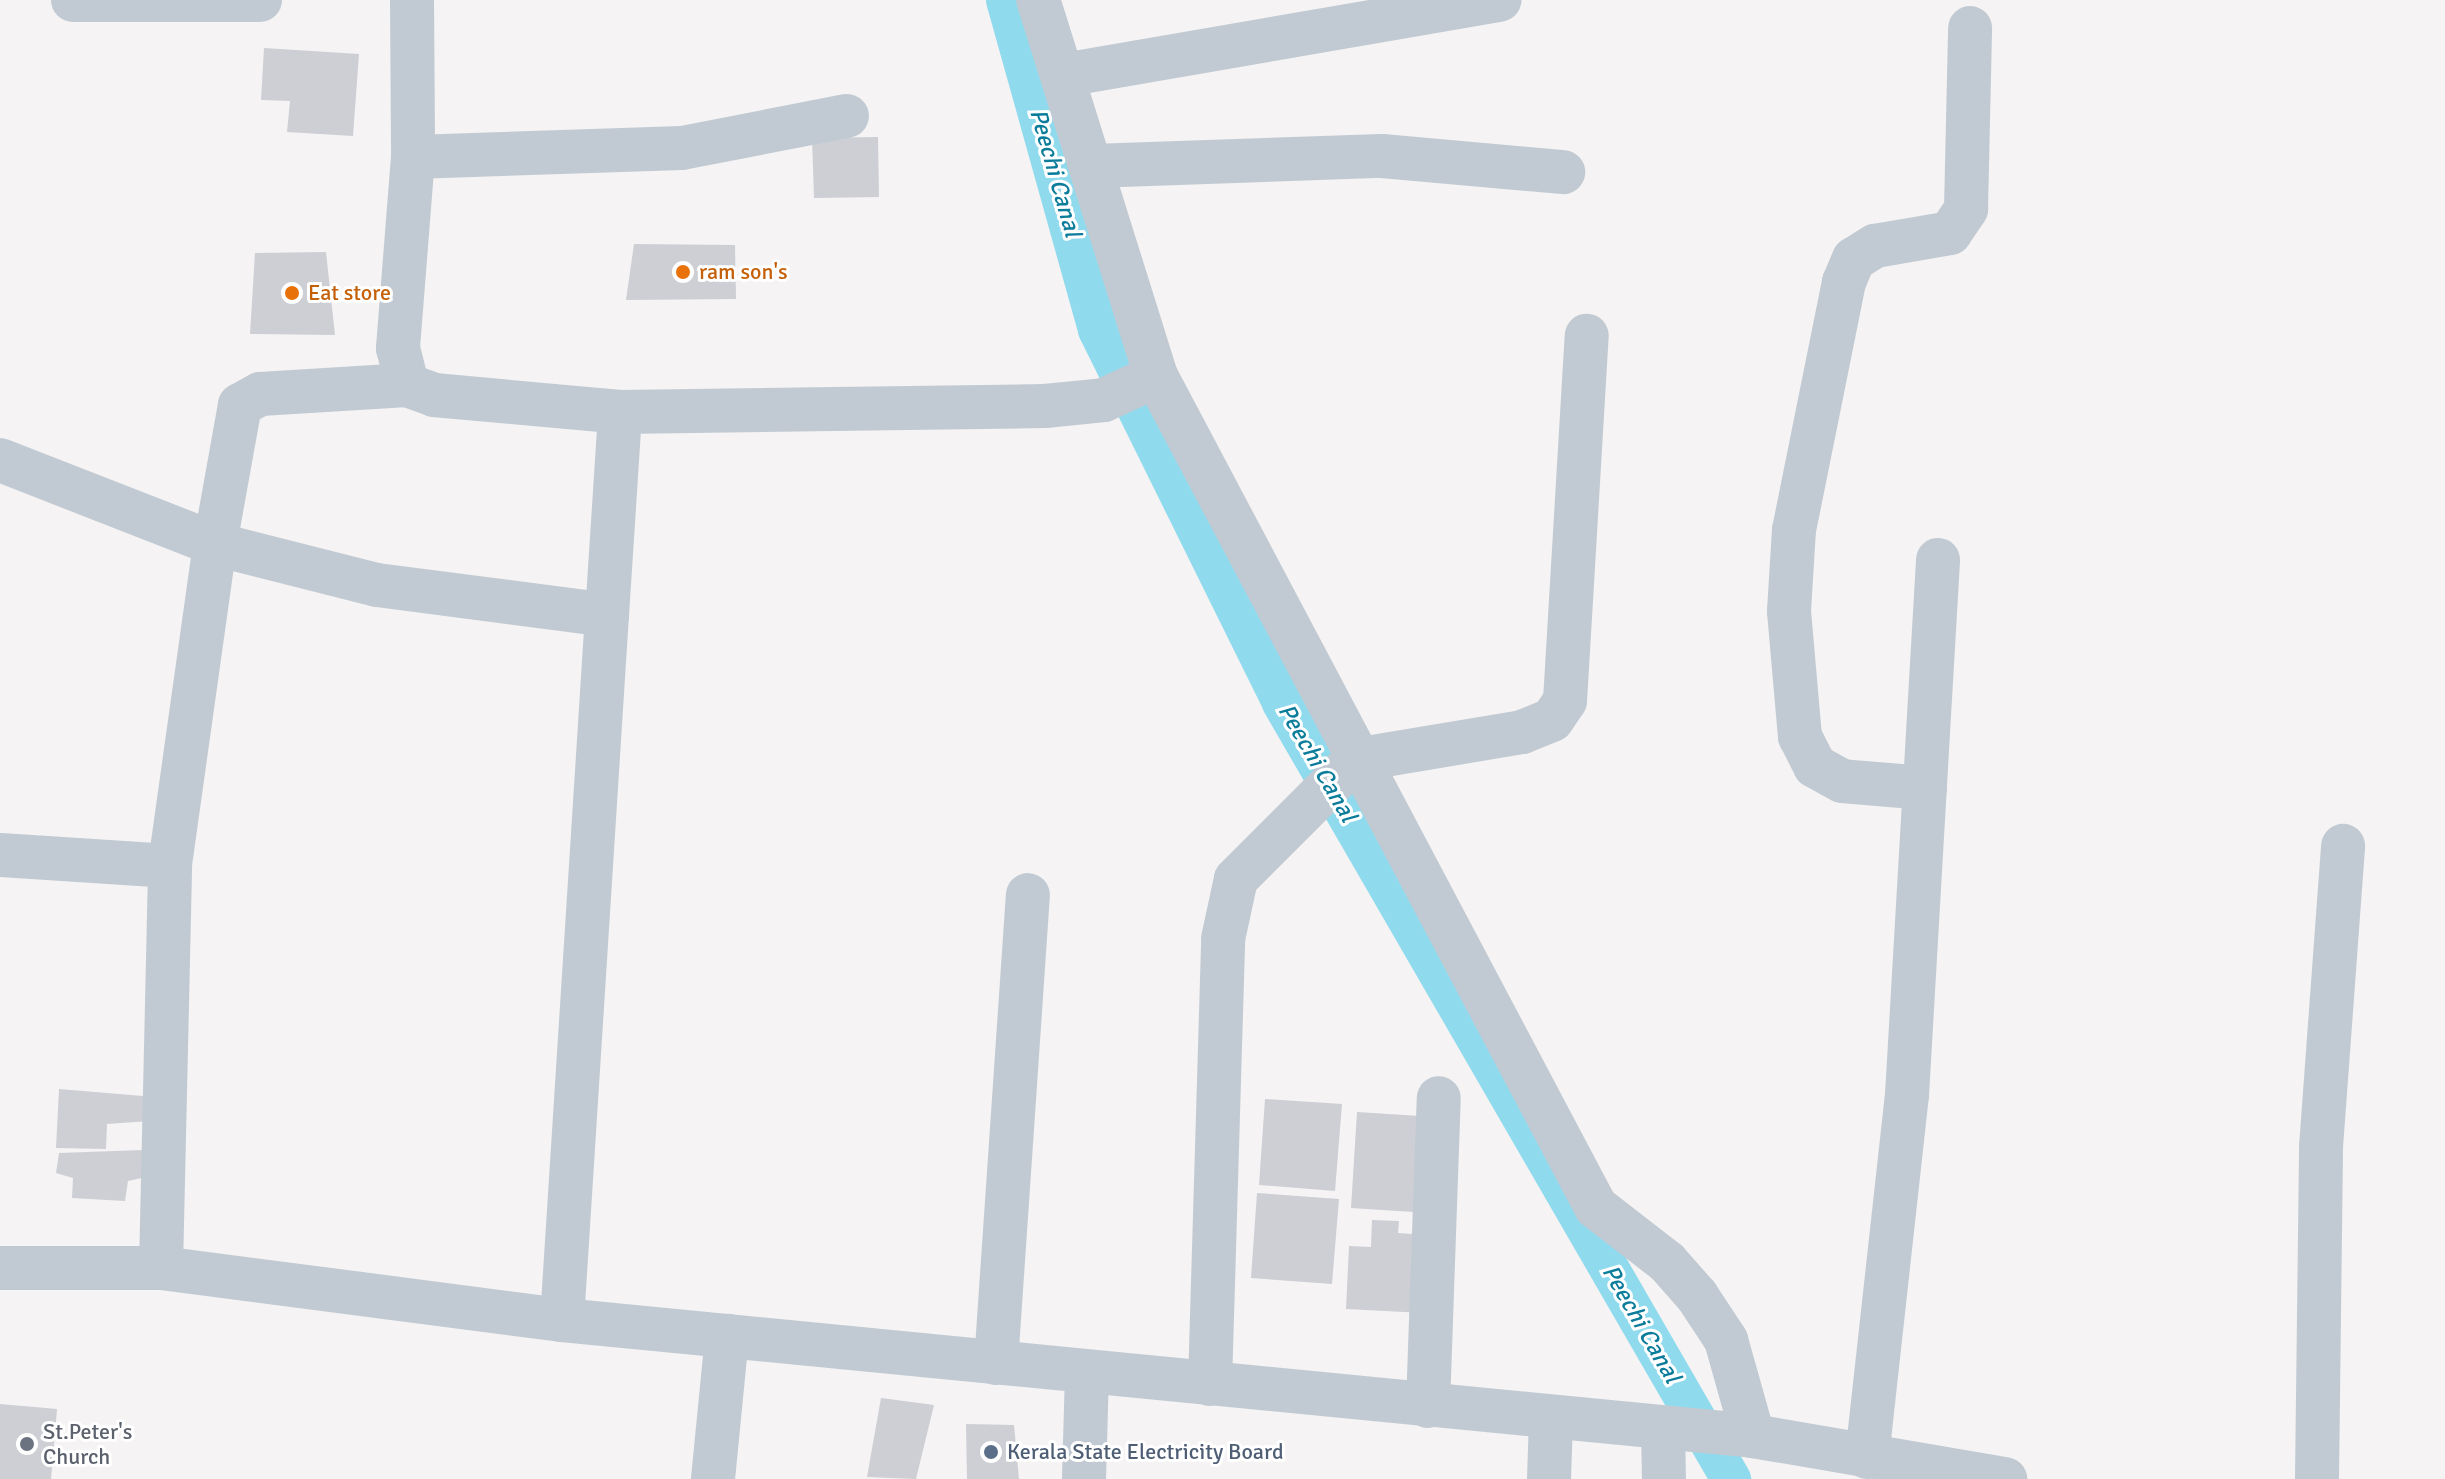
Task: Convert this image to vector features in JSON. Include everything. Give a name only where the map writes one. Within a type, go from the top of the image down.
[{"type":"street","points":[[73,0],[260,0]]},
{"type":"street","points":[[407,385],[398,348],[413,157],[412,0]]},
{"type":"street","points":[[1038,0],[1092,166],[1134,386],[1355,760],[1596,1207],[1667,1262],[1726,1340],[1707,1433],[1664,1479]]},
{"type":"street","points":[[1064,75],[1500,0]]},
{"type":"street","points":[[1925,788],[1842,781],[1810,757],[1792,686],[1794,530],[1854,259],[1875,246],[1950,233],[1966,209],[1970,28]]},
{"type":"street","points":[[413,157],[682,148],[847,116]]},
{"type":"street","points":[[1092,166],[1382,156],[1563,172]]},
{"type":"street","points":[[1210,1384],[1223,939],[1236,879],[1355,760],[1522,732],[1552,720],[1565,701],[1587,336]]},
{"type":"street","points":[[161,1268],[170,866],[215,544],[240,405],[260,394],[407,385],[434,395],[620,412],[1134,386]]},
{"type":"street","points":[[562,1320],[620,412]]},
{"type":"street","points":[[0,460],[215,544],[377,585],[607,615]]},
{"type":"street","points":[[1867,1457],[1907,1095],[1938,560]]},
{"type":"street","points":[[2317,1479],[2320,1175],[2343,846]]},
{"type":"street","points":[[0,855],[170,866]]},
{"type":"street","points":[[996,1363],[1028,895]]},
{"type":"street","points":[[1428,1406],[1439,1098]]},
{"type":"street","points":[[0,1268],[161,1268],[562,1320],[1707,1433],[2005,1479]]},
{"type":"street","points":[[713,1479],[727,1336]]},
{"type":"street","points":[[1084,1479],[1087,1372]]},
{"type":"street","points":[[1549,1479],[1551,1418]]},
{"type":"building","points":[[264,48],[359,54],[353,136],[287,132],[290,101],[261,100]]},
{"type":"building","points":[[878,137],[879,197],[814,198],[812,138]]},
{"type":"building","name":"ram son's","points":[[634,244],[735,245],[736,299],[626,300]]},
{"type":"building","name":"Eat store","points":[[326,252],[335,335],[250,334],[255,253]]},
{"type":"building","points":[[59,1089],[155,1097],[150,1121],[107,1124],[106,1149],[56,1148]]},
{"type":"building","points":[[1265,1099],[1342,1104],[1335,1191],[1259,1185]]},
{"type":"building","points":[[1357,1112],[1420,1116],[1414,1212],[1351,1208]]},
{"type":"building","points":[[143,1150],[142,1178],[128,1181],[125,1201],[72,1198],[73,1178],[56,1173],[59,1153]]},
{"type":"building","points":[[1257,1193],[1339,1199],[1332,1284],[1251,1278]]},
{"type":"building","points":[[1372,1220],[1399,1221],[1398,1233],[1428,1235],[1424,1313],[1346,1309],[1349,1246],[1371,1247]]},
{"type":"building","points":[[881,1398],[934,1405],[916,1479],[867,1477]]},
{"type":"building","name":"St.Peter's Church","points":[[0,1404],[57,1409],[51,1479],[0,1479]]},
{"type":"building","name":"Kerala State Electricity Board","points":[[966,1424],[1014,1425],[1019,1479],[967,1479]]},
{"type":"waterway","name":"Peechi Canal","points":[[1006,0],[1098,330],[1282,703],[1731,1479]]},
{"type":"place","name":"ram son's","points":[[683,272]]},
{"type":"place","name":"Eat store","points":[[292,293]]},
{"type":"place","name":"St.Peter's Church","points":[[27,1444]]},
{"type":"place","name":"Kerala State Electricity Board","points":[[991,1452]]}]
